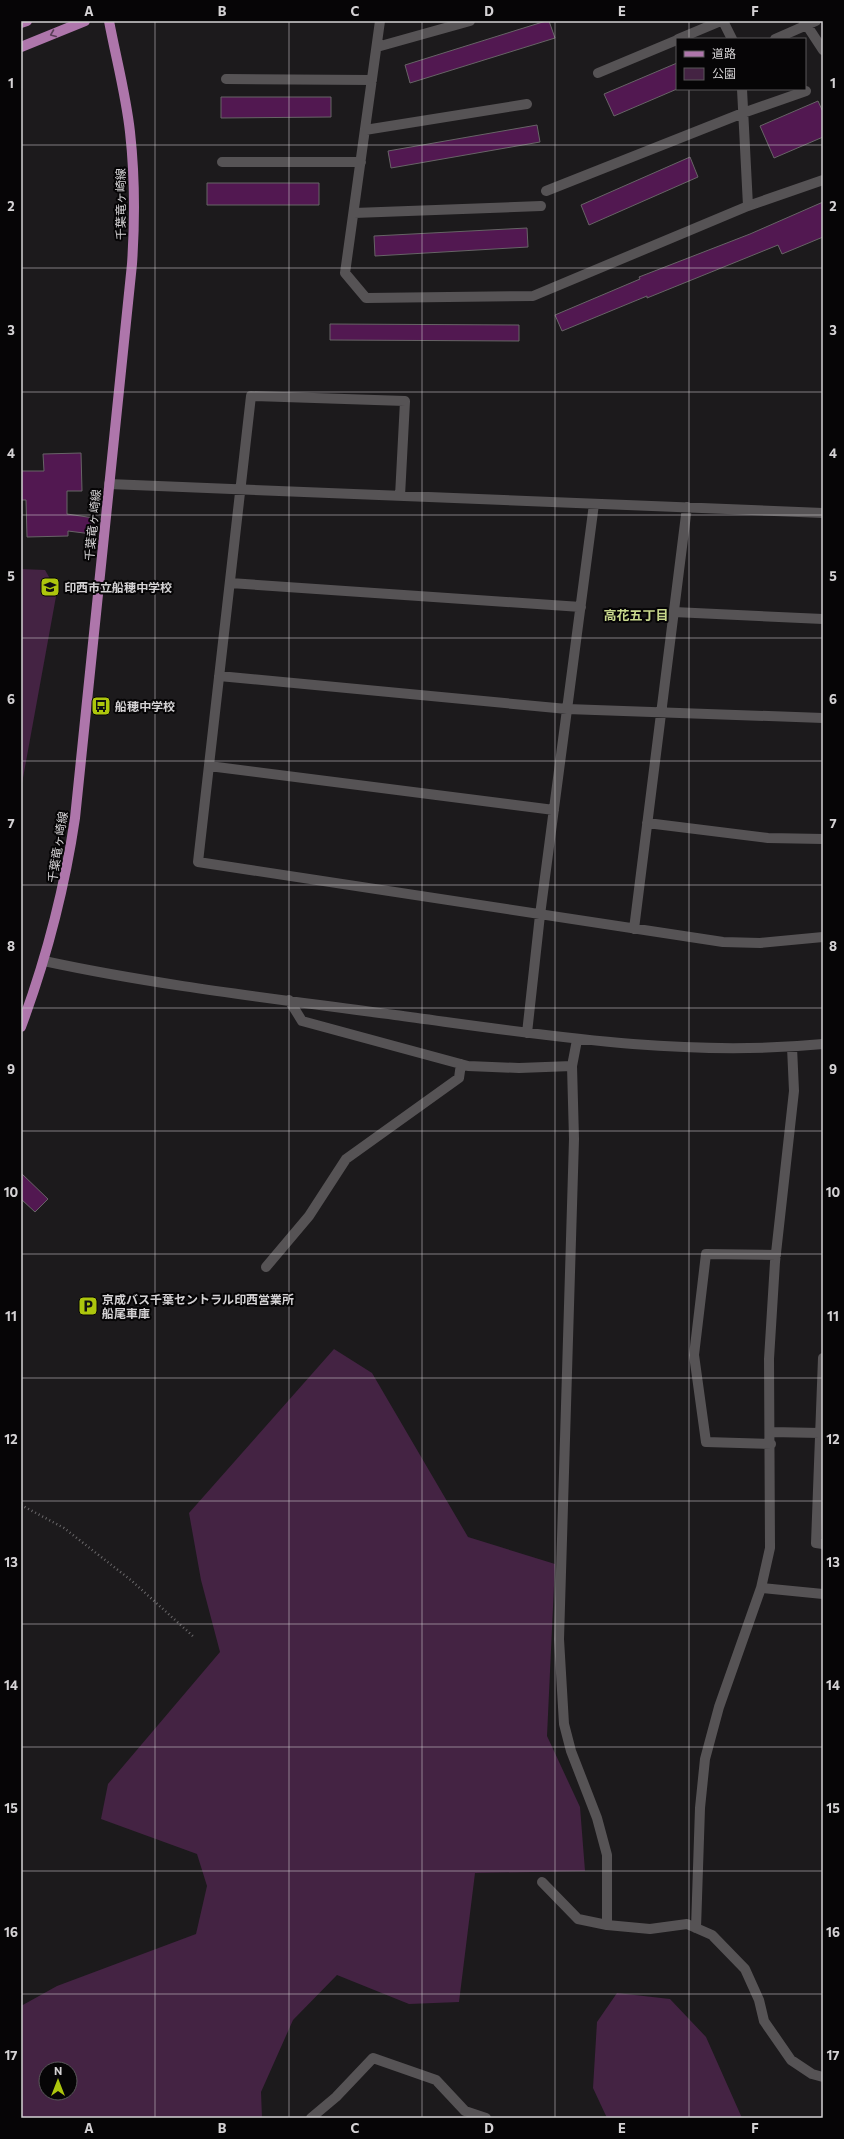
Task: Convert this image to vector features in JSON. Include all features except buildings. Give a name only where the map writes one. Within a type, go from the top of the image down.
[{"type":"main road","points":[[21,23],[27,21]]},
{"type":"main road","points":[[21,47],[85,21]]},
{"type":"main road","name":"千葉竜ヶ崎線","points":[[21,1027],[44,961],[61,900],[75,818],[132,264],[135,217],[134,173],[130,131],[109,21]]},
{"type":"street","points":[[380,21],[345,273],[366,298],[532,296],[748,206],[823,180]]},
{"type":"street","points":[[377,47],[470,21]]},
{"type":"street","points":[[680,38],[722,21],[731,38]]},
{"type":"street","points":[[777,38],[809,22],[823,50]]},
{"type":"street","points":[[598,73],[676,40]]},
{"type":"street","points":[[226,79],[372,80]]},
{"type":"street","points":[[742,90],[748,206]]},
{"type":"street","points":[[546,191],[743,113],[806,91]]},
{"type":"street","points":[[365,130],[527,104]]},
{"type":"street","points":[[222,162],[361,162]]},
{"type":"street","points":[[354,213],[541,206]]},
{"type":"street","points":[[400,496],[405,401],[251,396],[198,862],[540,915],[734,943],[760,943],[823,937]]},
{"type":"street","points":[[109,484],[823,513]]},
{"type":"street","points":[[527,1032],[540,915],[594,504]]},
{"type":"street","points":[[634,929],[687,507]]},
{"type":"street","points":[[230,583],[581,607]]},
{"type":"street","points":[[674,612],[823,619]]},
{"type":"street","points":[[219,676],[567,709],[823,718]]},
{"type":"street","points":[[209,766],[554,810]]},
{"type":"street","points":[[648,823],[768,838],[823,839]]},
{"type":"street","points":[[44,961],[171,984],[577,1040],[660,1047],[792,1047],[823,1044]]},
{"type":"street","points":[[289,1000],[302,1021],[468,1066],[519,1068],[572,1066]]},
{"type":"street","points":[[577,1040],[572,1066],[574,1139],[559,1639],[564,1724],[571,1750],[597,1818],[607,1855],[607,1924]]},
{"type":"street","points":[[696,1928],[700,1808],[705,1759],[719,1707],[761,1588],[770,1548],[771,1432],[769,1359],[776,1255],[794,1091],[792,1047]]},
{"type":"street","points":[[266,1267],[310,1216],[346,1159],[459,1078],[461,1064]]},
{"type":"street","points":[[771,1444],[706,1442],[694,1354],[706,1254],[776,1255]]},
{"type":"street","points":[[823,1358],[816,1543],[823,1544]]},
{"type":"street","points":[[771,1432],[820,1433]]},
{"type":"street","points":[[761,1588],[823,1594]]},
{"type":"street","points":[[542,1882],[578,1919],[607,1924],[650,1928],[687,1924],[712,1935],[745,1969],[759,2000],[764,2021],[791,2060],[812,2074],[823,2077]]},
{"type":"street","points":[[311,2118],[336,2097],[373,2058],[436,2080],[465,2111],[486,2118]]},
{"type":"path","points":[[21,1505],[64,1528],[132,1580],[194,1638]]},
{"type":"green space","points":[[21,569],[45,570],[57,591],[21,789]]},
{"type":"green space","points":[[334,1349],[372,1373],[468,1537],[555,1564],[547,1736],[580,1807],[585,1871],[475,1873],[459,2002],[409,2004],[337,1975],[293,2020],[261,2092],[262,2118],[21,2118],[21,2006],[57,1986],[196,1934],[207,1886],[197,1854],[101,1819],[108,1784],[220,1652],[201,1580],[189,1513]]},
{"type":"green space","points":[[617,1993],[670,1999],[706,2037],[742,2118],[607,2118],[593,2088],[597,2022]]},
{"type":"place","name":"印西市立船穂中学校","points":[[50,587]]},
{"type":"place","name":"船穂中学校","points":[[101,706]]},
{"type":"place","name":"京成バス千葉セントラル印西営業所 船尾車庫","points":[[88,1306]]},
{"type":"district","name":"高花五丁目","points":[[636,615]]}]
